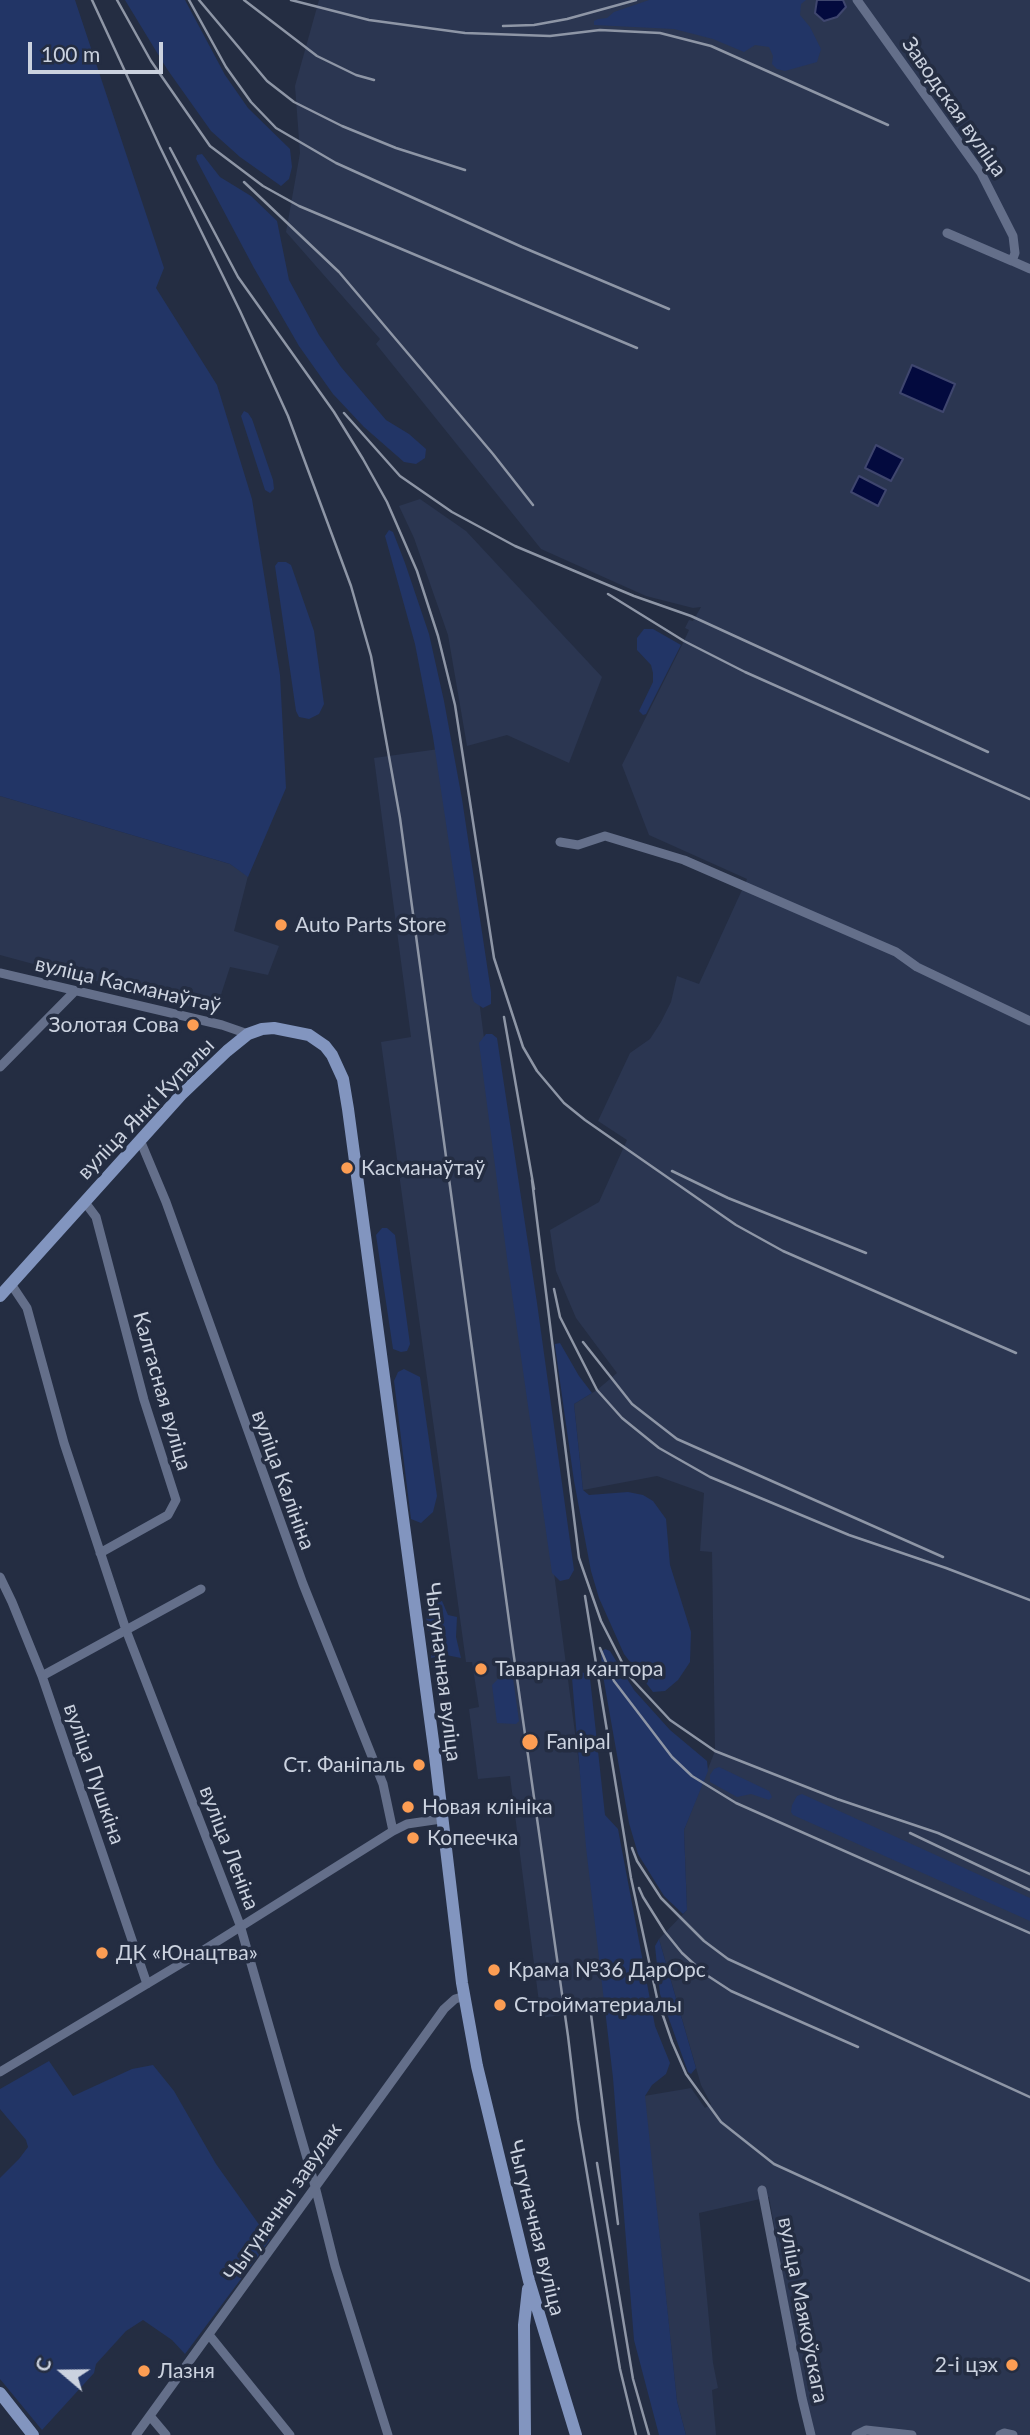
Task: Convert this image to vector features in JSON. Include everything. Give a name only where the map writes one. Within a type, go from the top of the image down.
[{"type":"street","name":"Заводская вуліца","points":[[857,0],[981,173],[1013,236],[1015,253],[1012,261]]},
{"type":"street","points":[[947,233],[1030,269]]},
{"type":"street","points":[[561,842],[578,845],[605,836],[684,860],[896,952],[917,967],[1030,1021]]},
{"type":"street","name":"вуліца Касманаўтаў","points":[[0,973],[222,1025],[248,1034]]},
{"type":"street","points":[[0,1067],[74,992]]},
{"type":"street","name":"Чыгуначная вуліца","points":[[248,1034],[274,1028],[309,1035],[329,1050],[340,1071],[345,1089],[465,1996],[480,2078],[529,2281],[576,2435]]},
{"type":"street","name":"вуліца Янкі Купалы","points":[[0,1296],[181,1095],[248,1034]]},
{"type":"street","name":"вуліца Калініна","points":[[140,1140],[166,1202],[303,1584],[383,1784],[393,1831]]},
{"type":"street","name":"Калгасная вуліца","points":[[85,1201],[96,1217],[144,1400],[176,1500],[168,1515],[100,1553]]},
{"type":"street","name":"вуліца Леніна","points":[[11,1284],[27,1308],[64,1443],[125,1630],[240,1925],[315,2186],[335,2266],[388,2435]]},
{"type":"street","name":"вуліца Пушкіна","points":[[0,1577],[42,1676],[147,1984]]},
{"type":"street","points":[[42,1676],[201,1589]]},
{"type":"street","points":[[0,2072],[393,1831],[407,1824],[442,1819]]},
{"type":"street","name":"Чыгуначны завулак","points":[[136,2435],[444,2009],[455,1999],[465,1996]]},
{"type":"street","name":"вуліца Маякоўскага","points":[[762,2190],[811,2435]]},
{"type":"street","points":[[525,2435],[524,2325],[529,2281]]},
{"type":"street","points":[[524,2325],[540,2321]]},
{"type":"street","points":[[210,2336],[290,2435]]},
{"type":"street","points":[[0,2393],[33,2435]]},
{"type":"street","points":[[150,2416],[166,2435]]},
{"type":"street","points":[[856,2435],[866,2430],[912,2435]]},
{"type":"street","points":[[1000,2435],[1013,2435]]},
{"type":"shaded area","points":[[0,0],[75,0],[164,268],[156,288],[217,385],[252,499],[280,675],[286,788],[248,877],[230,864],[0,796]]},
{"type":"shaded area","points":[[125,0],[185,0],[225,75],[248,108],[290,149],[292,167],[289,179],[281,186],[240,157],[211,131],[167,69]]},
{"type":"shaded area","points":[[319,0],[1030,0],[1030,2435],[814,2435],[808,2416],[769,2197],[699,2213],[713,2363],[718,2388],[712,2390],[716,2435],[686,2435],[677,2401],[644,2096],[691,2088],[705,2108],[711,2104],[701,2085],[659,1939],[687,1910],[684,1830],[715,1751],[712,1552],[700,1551],[704,1493],[657,1476],[583,1490],[574,1404],[617,1373],[576,1318],[556,1271],[550,1230],[599,1202],[627,1140],[598,1121],[630,1053],[650,1039],[661,1022],[671,1002],[677,976],[699,984],[747,879],[649,835],[622,765],[684,641],[689,630],[685,628],[689,620],[693,621],[701,607],[693,608],[646,596],[541,549],[376,344],[380,339],[286,232],[300,153],[295,86]]},
{"type":"shaded area","points":[[649,0],[806,0],[801,4],[800,15],[810,27],[821,49],[817,62],[785,71],[772,64],[773,56],[769,47],[755,45],[744,52],[713,39],[674,29],[594,25],[594,21],[598,19],[607,18],[614,12]]},
{"type":"shaded area","points":[[817,0],[843,0],[846,7],[837,17],[824,21],[815,13]]},
{"type":"shaded area","points":[[202,154],[220,177],[251,196],[277,221],[289,280],[319,335],[341,367],[386,420],[409,434],[426,449],[425,458],[416,464],[404,462],[364,427],[333,394],[299,346],[254,268],[196,159],[197,155]]},
{"type":"shaded area","points":[[912,365],[955,384],[943,412],[900,393]]},
{"type":"shaded area","points":[[244,411],[252,419],[273,480],[274,489],[270,493],[265,490],[241,416]]},
{"type":"shaded area","points":[[876,445],[903,459],[891,481],[865,468]]},
{"type":"shaded area","points":[[859,476],[886,490],[878,506],[851,492]]},
{"type":"shaded area","points":[[420,499],[466,531],[602,677],[569,763],[507,735],[467,746],[448,635],[414,538],[399,506]]},
{"type":"shaded area","points":[[389,530],[393,532],[405,563],[429,634],[444,701],[462,799],[491,992],[491,1004],[483,1008],[474,1002],[472,996],[433,737],[415,644],[385,536]]},
{"type":"shaded area","points":[[278,562],[291,565],[314,631],[324,704],[319,714],[309,719],[299,717],[296,711],[275,566]]},
{"type":"shaded area","points":[[644,629],[653,629],[681,645],[646,714],[643,715],[639,711],[653,682],[651,665],[637,650],[637,638]]},
{"type":"shaded area","points":[[446,748],[611,2008],[541,2018],[510,1776],[478,1779],[469,1709],[479,1707],[472,1662],[466,1662],[381,1042],[411,1037],[374,758]]},
{"type":"shaded area","points":[[0,796],[230,864],[248,876],[234,931],[279,946],[268,975],[230,967],[215,1013],[0,955]]},
{"type":"shaded area","points":[[486,1034],[497,1038],[574,1570],[569,1579],[560,1581],[552,1573],[509,1273],[479,1043]]},
{"type":"shaded area","points":[[382,1228],[387,1228],[395,1235],[410,1344],[407,1351],[393,1349],[376,1235]]},
{"type":"shaded area","points":[[560,1343],[592,1393],[574,1404],[583,1490],[589,1495],[628,1492],[643,1495],[653,1501],[666,1519],[670,1565],[691,1632],[690,1662],[678,1680],[665,1691],[653,1692],[624,1654],[599,1598],[591,1571],[574,1481],[555,1346]]},
{"type":"shaded area","points":[[404,1369],[420,1377],[437,1496],[433,1512],[421,1523],[411,1519],[394,1381],[398,1372]]},
{"type":"shaded area","points":[[442,1601],[448,1615],[457,1617],[456,1637],[461,1658],[446,1655],[431,1658],[432,1640],[426,1624],[428,1602]]},
{"type":"shaded area","points":[[605,1649],[610,1651],[634,1690],[670,1730],[707,1761],[708,1771],[684,1830],[687,1910],[683,1914],[664,1896],[638,1854],[629,1823],[602,1670],[601,1652]]},
{"type":"shaded area","points":[[574,1673],[588,1674],[590,1678],[605,1815],[618,1829],[655,2026],[670,2063],[666,2074],[652,2085],[645,2096],[677,2401],[686,2435],[659,2435],[634,2340],[613,2078],[586,1847],[572,1678]]},
{"type":"shaded area","points":[[502,1675],[513,1678],[519,1721],[516,1724],[497,1723],[492,1685]]},
{"type":"shaded area","points":[[719,1767],[769,1791],[772,1797],[769,1800],[751,1794],[737,1797],[710,1782],[710,1775]]},
{"type":"shaded area","points":[[802,1794],[1030,1898],[1030,1921],[793,1815],[792,1805],[797,1796]]},
{"type":"shaded area","points":[[659,1939],[696,2068],[691,2074],[660,1994],[655,1946]]},
{"type":"shaded area","points":[[49,2061],[73,2096],[132,2069],[153,2065],[174,2091],[216,2164],[270,2240],[185,2354],[172,2340],[143,2320],[126,2331],[96,2364],[94,2373],[42,2430],[0,2379],[0,2178],[28,2147],[26,2140],[0,2109],[0,2089]]},
{"type":"railway","points":[[92,0],[288,416],[351,586],[371,656],[400,818],[578,2120],[620,2369],[636,2435]]},
{"type":"railway","points":[[117,0],[151,61],[210,146],[263,186],[299,206],[637,348]]},
{"type":"railway","points":[[189,0],[226,67],[251,102],[276,128],[336,163],[522,247],[669,309]]},
{"type":"railway","points":[[199,0],[267,81],[294,102],[342,126],[396,148],[465,170]]},
{"type":"railway","points":[[244,0],[317,56],[356,75],[374,80]]},
{"type":"railway","points":[[291,0],[369,20],[465,33],[550,36],[600,30],[660,33],[711,46],[888,125]]},
{"type":"railway","points":[[503,26],[534,25],[567,19],[636,0]]},
{"type":"railway","points":[[170,148],[238,277],[334,412],[363,459],[387,502],[417,571],[438,636],[455,705],[494,958],[523,1047],[537,1071],[564,1103],[585,1120],[736,1225],[783,1251],[1016,1353]]},
{"type":"railway","points":[[244,182],[339,272],[533,505]]},
{"type":"railway","points":[[344,413],[400,476],[452,512],[515,546],[634,596],[691,616],[988,752]]},
{"type":"railway","points":[[608,594],[684,641],[745,672],[1030,799]]},
{"type":"railway","points":[[504,1017],[534,1189]]},
{"type":"railway","points":[[672,1171],[728,1198],[866,1253]]},
{"type":"railway","points":[[532,1180],[579,1558],[601,1621],[629,1676],[670,1720],[715,1751],[837,1799],[938,1833],[1030,1874]]},
{"type":"railway","points":[[554,1289],[560,1317],[597,1390],[622,1418],[659,1448],[710,1477],[849,1535],[1030,1600]]},
{"type":"railway","points":[[583,1342],[632,1404],[677,1439],[943,1557]]},
{"type":"railway","points":[[585,1596],[631,1878],[657,1998],[686,2074],[721,2122],[774,2164],[1030,2281]]},
{"type":"railway","points":[[600,1648],[614,1681],[672,1757],[692,1776],[736,1803],[1030,1933]]},
{"type":"railway","points":[[910,1833],[1030,1890]]},
{"type":"railway","points":[[632,1848],[637,1861],[661,1898],[704,1941],[728,1959],[1030,2097]]},
{"type":"railway","points":[[639,1888],[665,1932],[682,1953],[705,1974],[731,1991],[858,2047]]},
{"type":"railway","points":[[591,2014],[618,2224]]},
{"type":"railway","points":[[597,2163],[633,2379],[649,2435]]},
{"type":"place","name":"Auto Parts Store","points":[[281,925]]},
{"type":"place","name":"Золотая Сова","points":[[193,1025]]},
{"type":"place","name":"Касманаўтаў","points":[[347,1168]]},
{"type":"place","name":"Таварная кантора","points":[[481,1669]]},
{"type":"place","name":"Fanipal","points":[[530,1742]]},
{"type":"place","name":"Ст. Фаніпаль","points":[[419,1765]]},
{"type":"place","name":"Новая клініка","points":[[408,1807]]},
{"type":"place","name":"Копеечка","points":[[413,1838]]},
{"type":"place","name":"ДК «Юнацтва»","points":[[102,1953]]},
{"type":"place","name":"Крама №36 ДарОрс","points":[[494,1970]]},
{"type":"place","name":"Стройматериалы","points":[[500,2005]]},
{"type":"place","name":"2-і цэх","points":[[1012,2365]]},
{"type":"place","name":"Лазня","points":[[144,2371]]}]
